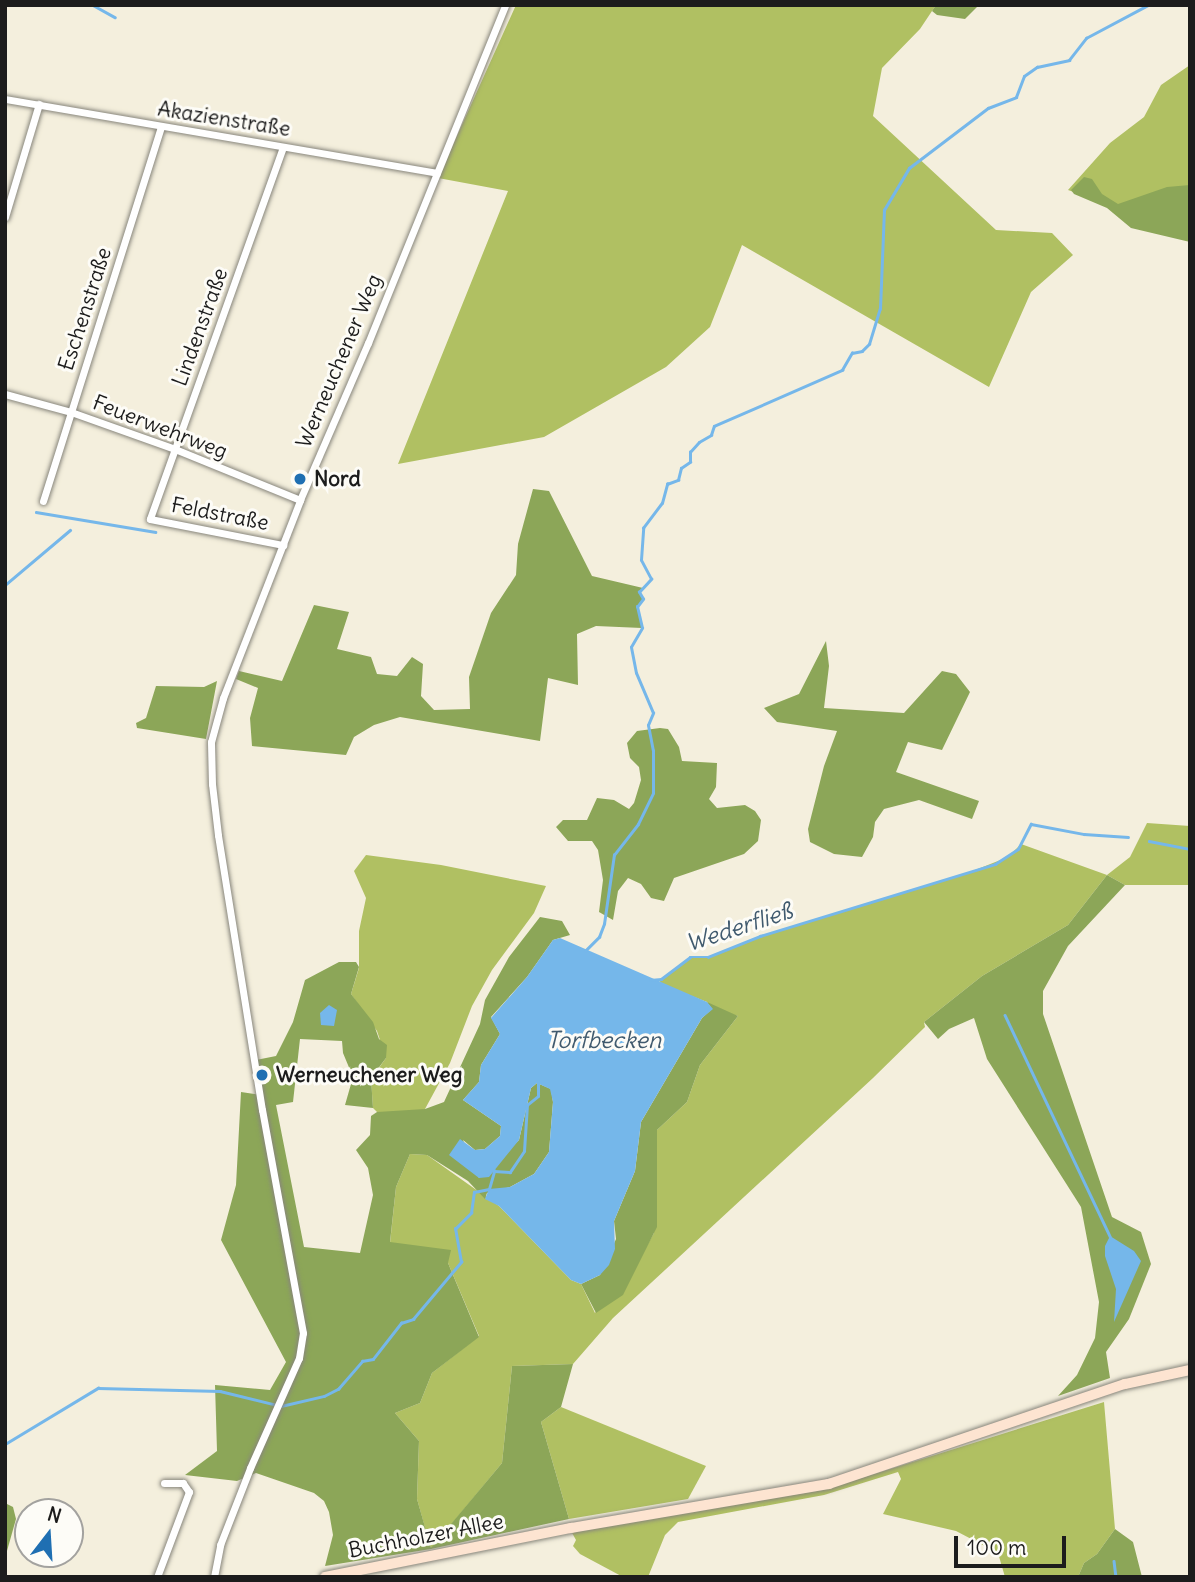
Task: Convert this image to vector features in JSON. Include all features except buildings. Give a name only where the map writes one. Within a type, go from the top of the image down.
[{"type":"street","name":"Werneuchener Weg","points":[[214,1577],[220,1545],[273,1413],[299,1358],[303,1333],[261,1102],[218,835],[211,751],[223,698],[299,500],[368,343],[505,5]]},
{"type":"street","name":"Akazienstraße","points":[[5,99],[437,173]]},
{"type":"street","points":[[5,217],[39,104]]},
{"type":"street","name":"Eschenstraße","points":[[43,501],[161,127]]},
{"type":"street","name":"Lindenstraße","points":[[150,519],[283,147]]},
{"type":"street","name":"Feuerwehrweg","points":[[5,394],[71,412],[299,500]]},
{"type":"street","name":"Feldstraße","points":[[150,519],[283,545]]},
{"type":"street","name":"Buchholzer Allee","points":[[325,1577],[536,1535],[829,1484],[1125,1384],[1190,1370]]},
{"type":"street","points":[[157,1577],[189,1492],[183,1483],[164,1483]]},
{"type":"green space","points":[[516,5],[936,5],[920,29],[882,68],[873,116],[996,230],[1052,233],[1073,255],[1031,292],[989,387],[742,245],[710,327],[666,367],[544,437],[398,464],[508,191],[438,178]]},
{"type":"green space","points":[[936,5],[979,5],[965,19],[937,15],[932,11]]},
{"type":"green space","points":[[1190,65],[1190,233],[1068,190],[1110,143],[1144,117],[1161,85]]},
{"type":"green space","points":[[1084,177],[1092,179],[1102,194],[1118,204],[1167,187],[1190,185],[1190,242],[1131,228],[1107,208],[1074,194],[1071,190]]},
{"type":"green space","points":[[533,489],[549,491],[592,576],[643,588],[639,592],[643,599],[637,607],[642,628],[596,626],[577,634],[578,685],[548,678],[540,741],[400,717],[374,725],[354,737],[346,755],[252,746],[250,718],[258,688],[236,679],[239,671],[282,681],[314,605],[349,612],[337,649],[371,657],[377,674],[397,676],[412,657],[423,664],[421,696],[434,710],[470,709],[469,677],[491,613],[516,575],[518,544]]},
{"type":"green space","points":[[826,641],[829,666],[824,708],[904,713],[942,671],[956,674],[970,692],[942,750],[908,742],[896,772],[979,801],[972,819],[919,800],[884,809],[875,822],[873,837],[862,857],[834,854],[810,842],[808,829],[824,766],[837,731],[777,722],[764,708],[799,694]]},
{"type":"green space","points":[[217,681],[206,739],[137,728],[136,723],[146,718],[156,686],[204,687]]},
{"type":"green space","points":[[668,729],[679,747],[682,761],[717,763],[716,787],[709,799],[717,808],[745,805],[755,811],[761,820],[758,841],[744,854],[674,878],[664,901],[651,898],[641,884],[628,878],[618,891],[613,920],[599,912],[603,880],[598,850],[592,841],[568,841],[556,827],[563,820],[587,820],[597,798],[614,800],[629,809],[634,803],[641,780],[639,767],[630,758],[627,743],[637,731]]},
{"type":"green space","points":[[1147,823],[1190,826],[1190,885],[1125,885],[1107,875],[1130,857]]},
{"type":"green space","points":[[1021,844],[1107,875],[1068,925],[982,976],[924,1022],[925,1027],[873,1078],[613,1318],[573,1364],[512,1366],[502,1463],[431,1549],[417,1499],[419,1441],[395,1413],[420,1403],[432,1373],[479,1336],[448,1263],[390,1243],[396,1187],[410,1154],[427,1155],[499,1206],[571,1280],[581,1284],[595,1313],[640,1258],[654,1233],[657,1130],[687,1102],[700,1065],[738,1016],[713,1009],[707,1002],[658,983],[690,957],[708,957],[760,936],[960,876],[1008,857]]},
{"type":"green space","points":[[366,855],[441,865],[546,886],[534,913],[492,970],[472,1006],[450,1063],[425,1109],[418,1112],[377,1112],[373,1108],[371,1079],[386,1058],[377,1031],[351,994],[359,968],[359,931],[366,898],[354,871]]},
{"type":"green space","points":[[1107,875],[1125,885],[1068,946],[1043,991],[1043,1014],[1112,1217],[1141,1232],[1151,1264],[1129,1319],[1106,1352],[1110,1378],[1058,1396],[1077,1375],[1095,1338],[1099,1302],[1081,1207],[987,1059],[974,1018],[949,1029],[938,1039],[924,1022],[982,976],[1068,925]]},
{"type":"green space","points":[[540,917],[562,921],[570,935],[553,940],[527,977],[491,1017],[500,1034],[481,1065],[479,1082],[463,1100],[501,1126],[500,1136],[485,1149],[475,1150],[463,1140],[479,1178],[519,1140],[531,1088],[537,1083],[551,1089],[553,1102],[549,1152],[534,1174],[510,1187],[487,1193],[485,1199],[468,1181],[427,1155],[410,1154],[396,1187],[390,1242],[451,1250],[448,1263],[479,1337],[432,1373],[420,1403],[395,1413],[419,1441],[417,1499],[431,1548],[502,1463],[512,1366],[573,1364],[561,1407],[541,1422],[569,1519],[431,1549],[325,1566],[333,1535],[329,1512],[324,1501],[314,1493],[256,1473],[237,1481],[185,1475],[217,1451],[215,1385],[270,1390],[286,1362],[221,1240],[236,1185],[241,1092],[261,1095],[256,1060],[276,1056],[293,1022],[305,980],[339,962],[356,962],[359,967],[351,994],[373,1022],[379,1039],[387,1045],[386,1058],[371,1078],[373,1108],[345,1105],[353,1077],[343,1053],[342,1041],[300,1039],[293,1102],[276,1105],[304,1247],[360,1253],[373,1195],[368,1168],[356,1150],[370,1135],[371,1116],[377,1112],[425,1109],[444,1102],[480,1024],[485,1000],[509,957]]},
{"type":"green space","points":[[707,1002],[738,1016],[700,1065],[687,1102],[657,1130],[657,1227],[623,1295],[596,1313],[581,1284],[600,1275],[616,1239],[614,1221],[635,1171],[641,1122],[702,1018],[712,1009]]},
{"type":"green space","points":[[1104,1402],[1115,1529],[1097,1554],[1084,1563],[1078,1577],[1005,1577],[998,1553],[956,1531],[883,1514],[901,1479],[898,1472],[824,1495],[678,1522],[665,1535],[648,1577],[623,1577],[580,1554],[573,1546],[576,1540],[571,1531],[823,1490]]},
{"type":"green space","points":[[561,1407],[706,1466],[688,1499],[569,1519],[541,1422]]},
{"type":"green space","points":[[5,1503],[13,1507],[14,1526],[5,1558]]},
{"type":"green space","points":[[1115,1529],[1133,1542],[1142,1577],[1078,1577],[1084,1563],[1097,1554]]},
{"type":"water","name":"Torfbecken","points":[[560,938],[707,1002],[713,1009],[702,1018],[641,1122],[635,1171],[614,1221],[615,1249],[609,1265],[600,1275],[581,1284],[571,1280],[499,1206],[485,1199],[489,1189],[510,1187],[534,1174],[549,1152],[553,1102],[550,1089],[537,1083],[531,1088],[519,1140],[489,1177],[479,1178],[449,1155],[460,1139],[475,1150],[485,1149],[500,1136],[501,1126],[463,1100],[479,1082],[481,1065],[500,1034],[491,1018],[527,977],[553,940]]},
{"type":"water","points":[[329,1005],[337,1010],[334,1026],[321,1025],[320,1013]]},
{"type":"water","points":[[1110,1236],[1134,1251],[1141,1261],[1114,1322],[1116,1289],[1105,1256],[1105,1246]]},
{"type":"waterway","points":[[93,5],[115,17]]},
{"type":"waterway","points":[[585,951],[599,937],[604,924],[614,855],[638,824],[653,793],[653,751],[648,725],[653,713],[636,673],[631,647],[642,628],[637,607],[643,599],[639,592],[651,579],[641,560],[643,528],[662,503],[667,484],[678,480],[681,468],[690,462],[690,452],[699,442],[711,435],[714,426],[842,370],[852,353],[862,351],[869,344],[880,309],[884,210],[909,168],[988,108],[1016,97],[1024,76],[1037,67],[1069,60],[1086,38],[1148,5]]},
{"type":"waterway","points":[[36,512],[155,532]]},
{"type":"waterway","points":[[5,585],[70,530]]},
{"type":"waterway","name":"Wederfließ","points":[[650,980],[661,979],[690,957],[708,957],[760,936],[995,864],[1018,849],[1031,824],[1084,834],[1128,837]]},
{"type":"waterway","name":"Wederfließ","points":[[1149,841],[1190,849]]},
{"type":"waterway","points":[[1005,1015],[1110,1236]]},
{"type":"waterway","points":[[5,1444],[98,1388],[220,1391],[281,1406],[324,1396],[338,1389],[362,1361],[373,1359],[401,1323],[413,1319],[461,1262],[455,1229],[471,1213],[474,1192],[489,1189],[494,1171],[510,1172],[524,1151],[527,1105],[538,1096],[538,1081]]},
{"type":"waterway","points":[[1114,1561],[1116,1577]]},
{"type":"place","name":"Nord","points":[[300,479]]},
{"type":"place","name":"Werneuchener Weg","points":[[262,1075]]}]
